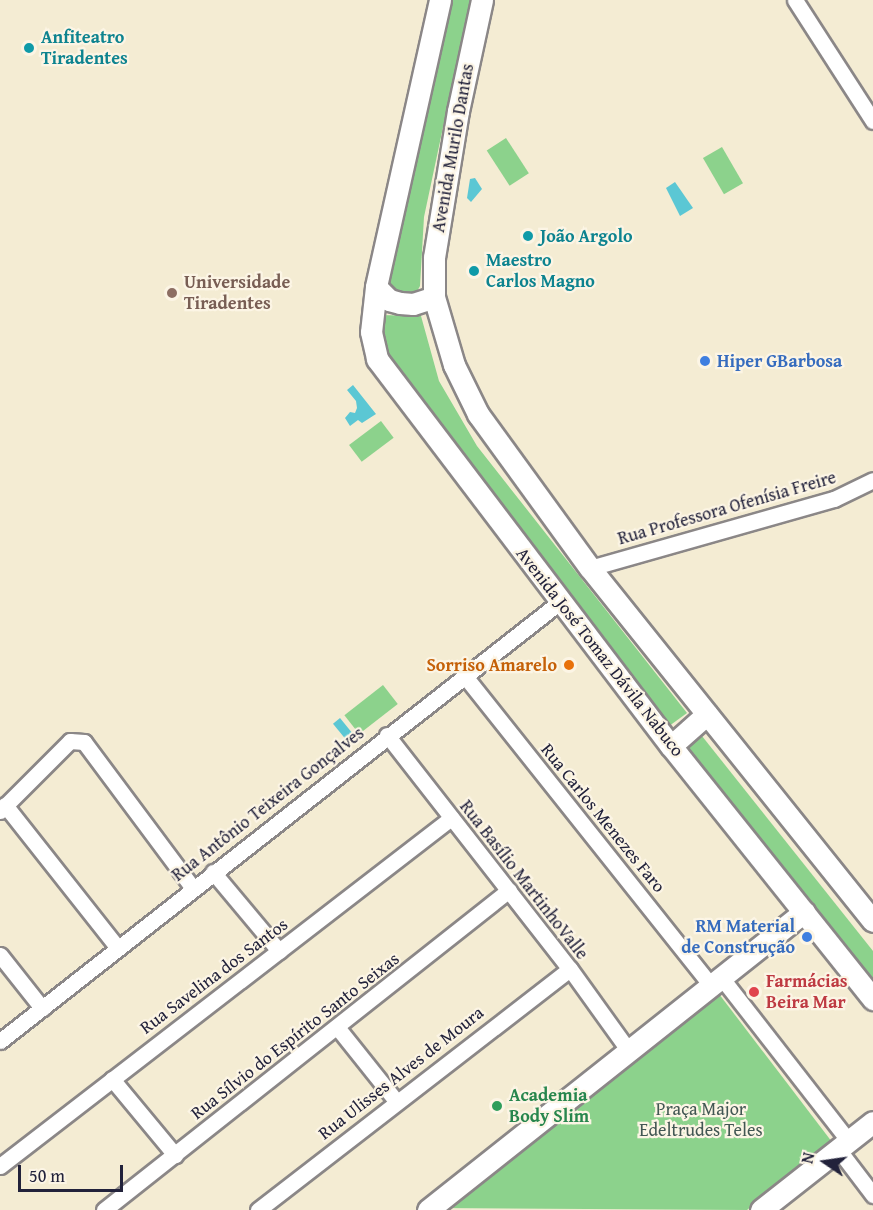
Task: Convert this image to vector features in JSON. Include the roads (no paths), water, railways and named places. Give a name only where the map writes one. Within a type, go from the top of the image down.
[{"type":"main road","points":[[440,0],[376,287],[389,300],[400,303],[413,304],[434,297],[466,375],[478,414],[590,568],[873,921]]},
{"type":"main road","name":"Avenida Murilo Dantas","points":[[434,297],[434,257],[443,196],[482,0]]},
{"type":"main road","name":"Avenida José Tomaz Dávila Nabuco","points":[[376,287],[371,332],[377,359],[671,746],[873,999]]},
{"type":"main road","points":[[671,746],[707,714]]},
{"type":"main road","points":[[428,1210],[804,912]]},
{"type":"main road","points":[[761,1210],[873,1122]]},
{"type":"street","points":[[795,0],[848,96],[873,122]]},
{"type":"street","name":"Rua Professora Ofenísia Freire","points":[[590,568],[834,500],[873,480]]},
{"type":"street","name":"Rua Antônio Teixeira Gonçalves","points":[[0,1041],[387,735],[561,601]]},
{"type":"street","name":"Rua Carlos Menezes Faro","points":[[464,675],[716,981],[843,1144],[873,1194]]},
{"type":"street","name":"Rua Basílio MartinhoValle","points":[[387,735],[570,969],[629,1051]]},
{"type":"street","points":[[118,948],[2,808],[70,741],[84,742],[91,749],[193,888]]},
{"type":"street","name":"Rua Savelina dos Santos","points":[[0,1166],[451,818]]},
{"type":"street","points":[[213,872],[279,951]]},
{"type":"street","name":"Rua Sílvio do Espírito Santo Seixas","points":[[104,1210],[509,890]]},
{"type":"street","points":[[0,955],[42,1008]]},
{"type":"street","name":"Rua Ulisses Alves de Moura","points":[[258,1210],[396,1101],[570,969]]},
{"type":"street","points":[[337,1028],[396,1101]]},
{"type":"street","points":[[112,1079],[175,1155]]},
{"type":"water","points":[[475,178],[482,189],[471,202],[467,198],[470,179]]},
{"type":"water","points":[[675,182],[693,208],[680,216],[666,188]]},
{"type":"water","points":[[353,385],[376,414],[362,423],[358,420],[350,426],[345,418],[350,412],[355,413],[357,408],[356,401],[347,390]]},
{"type":"water","points":[[340,718],[354,735],[347,741],[333,724]]},
{"type":"place","name":"Anfiteatro Tiradentes","points":[[29,48]]},
{"type":"place","name":"João Argolo","points":[[528,236]]},
{"type":"place","name":"Maestro Carlos Magno","points":[[474,271]]},
{"type":"place","name":"Universidade Tiradentes","points":[[172,293]]},
{"type":"place","name":"Hiper GBarbosa","points":[[705,361]]},
{"type":"place","name":"Sorriso Amarelo","points":[[569,665]]},
{"type":"place","name":"RM Material de Construção","points":[[807,937]]},
{"type":"place","name":"Farmácias Beira Mar","points":[[754,992]]},
{"type":"place","name":"Academia Body Slim","points":[[497,1106]]},
{"type":"park label","name":"Praça Major Edeltrudes Teles","points":[[701,1120]]}]
